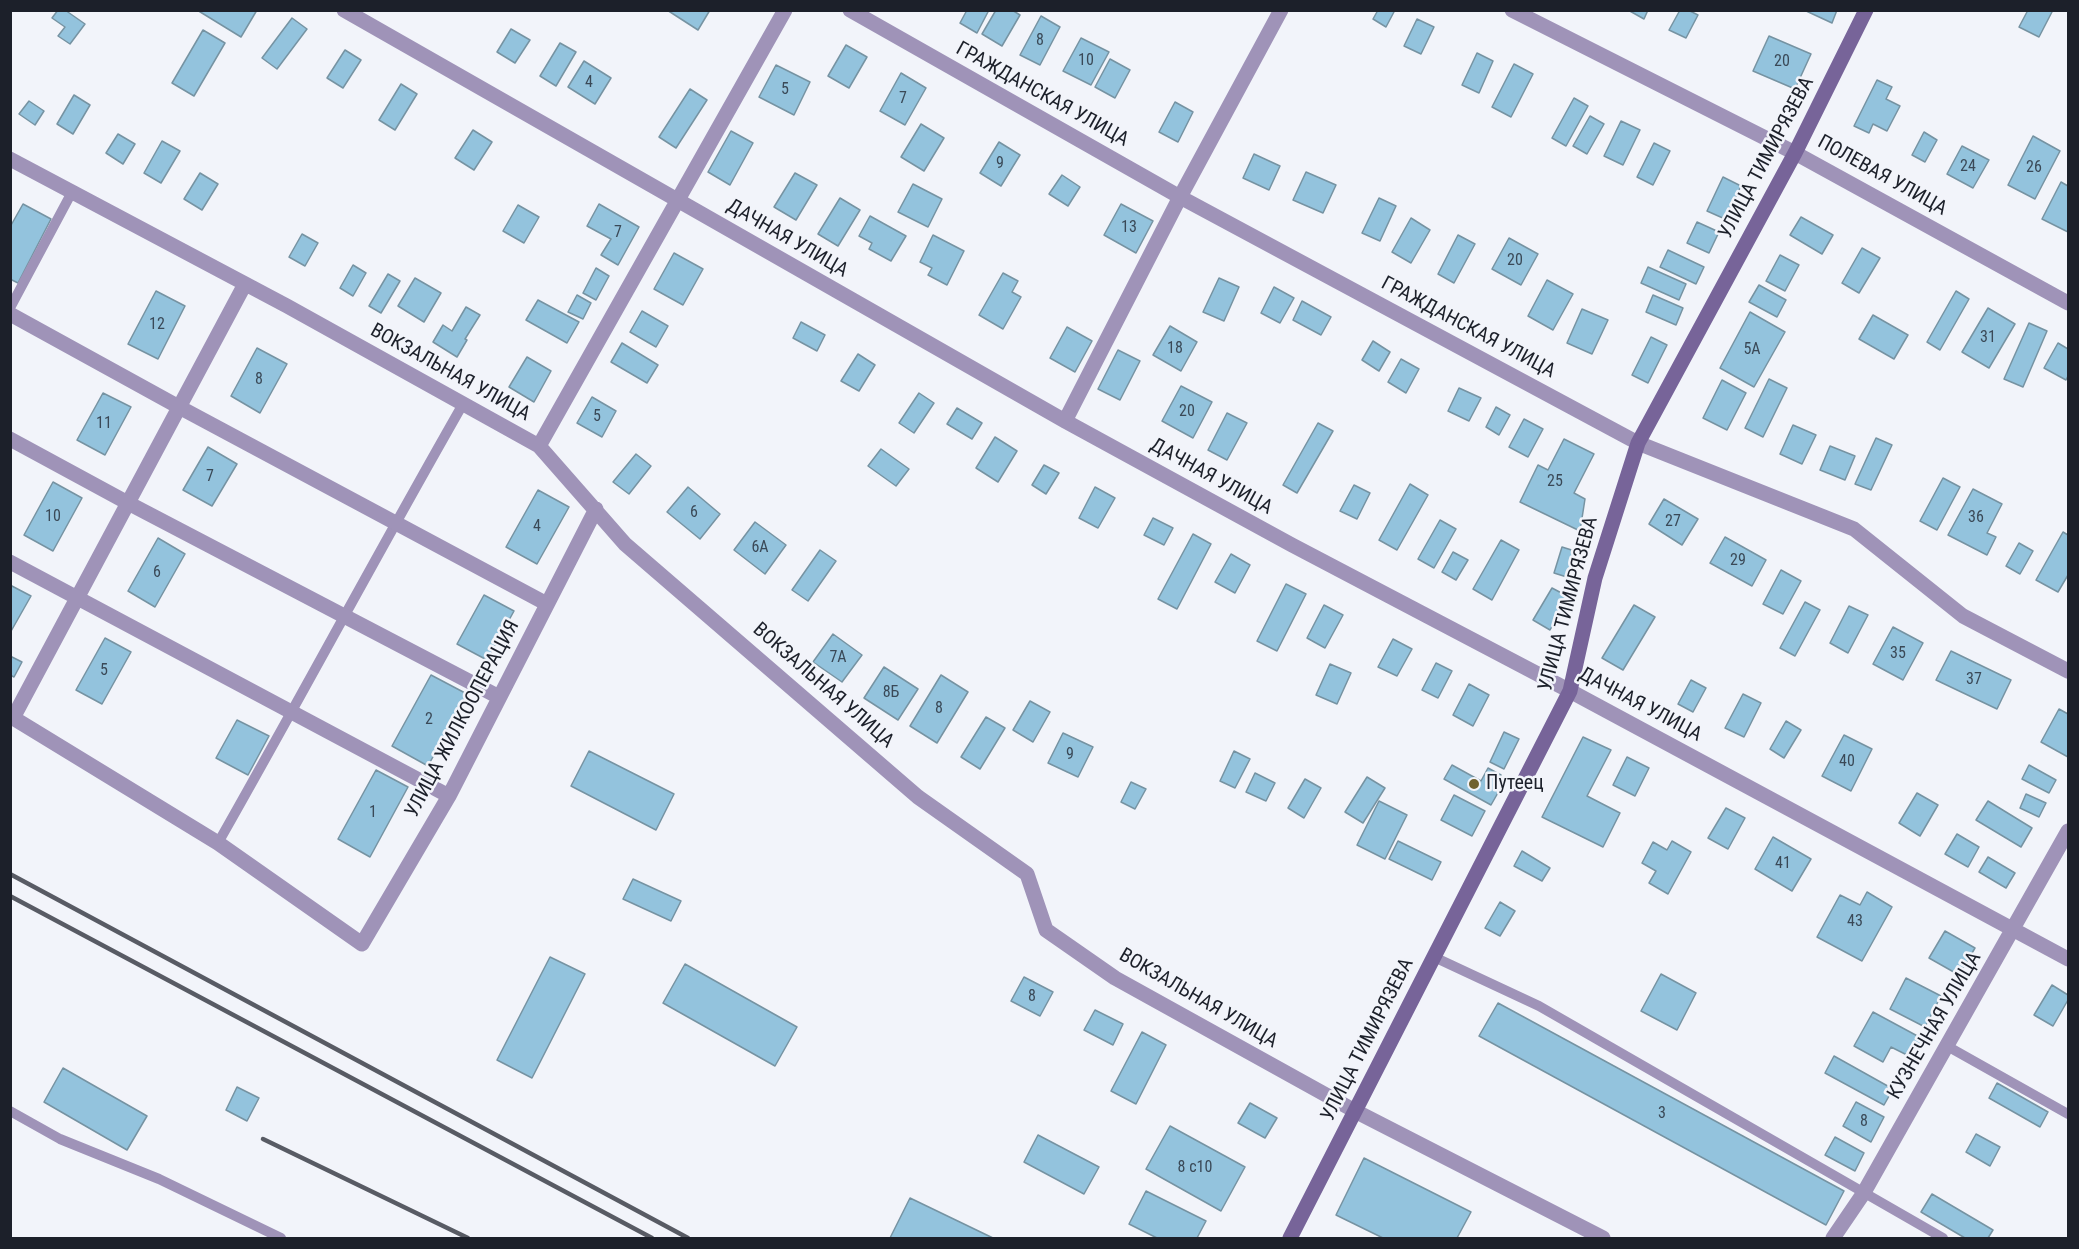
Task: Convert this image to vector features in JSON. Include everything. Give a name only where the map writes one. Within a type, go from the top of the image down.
[{"type":"main road","name":"УЛИЦА ТИМИРЯЗЕВА","points":[[1290,1239],[1570,691],[1595,578],[1638,443],[1795,153],[1866,10]]},
{"type":"street","name":"ДАЧНАЯ УЛИЦА","points":[[344,10],[1065,421],[1292,545],[1570,691],[2068,959]]},
{"type":"street","points":[[539,446],[785,10]]},
{"type":"street","name":"ГРАЖДАНСКАЯ УЛИЦА","points":[[850,10],[1180,197],[1638,443],[1854,530],[1963,616],[2068,671]]},
{"type":"street","points":[[1065,421],[1180,197],[1281,10]]},
{"type":"street","name":"ПОЛЕВАЯ УЛИЦА","points":[[1512,10],[1795,153],[2068,303]]},
{"type":"street","name":"ВОКЗАЛЬНАЯ УЛИЦА","points":[[10,159],[245,284],[539,446],[625,544],[918,797],[1028,874],[1046,930],[1115,978],[1355,1112],[1602,1239]]},
{"type":"street","points":[[218,843],[12,717],[245,284]]},
{"type":"street","points":[[10,314],[547,604]]},
{"type":"street","points":[[10,439],[499,697]]},
{"type":"street","name":"УЛИЦА ЖИЛКООПЕРАЦИЯ","points":[[218,843],[362,944],[449,796],[596,509]]},
{"type":"street","points":[[10,562],[449,796]]},
{"type":"street","name":"КУЗНЕЧНАЯ УЛИЦА","points":[[1833,1239],[1863,1194],[2068,831]]},
{"type":"lane","points":[[10,308],[72,192]]},
{"type":"lane","points":[[218,843],[292,713],[395,522],[463,404]]},
{"type":"lane","points":[[1434,957],[1539,1006],[1943,1239]]},
{"type":"lane","points":[[1947,1046],[2068,1114]]},
{"type":"lane","points":[[10,1111],[60,1139],[159,1179],[280,1239]]},
{"type":"building","points":[[58,10],[65,10],[85,24],[70,44],[58,36],[65,27],[52,18]]},
{"type":"building","points":[[197,10],[257,10],[241,37]]},
{"type":"building","points":[[667,10],[710,10],[698,30]]},
{"type":"building","points":[[967,10],[989,10],[977,33],[960,23]]},
{"type":"building","points":[[996,10],[1012,10],[1020,15],[1002,46],[982,34]]},
{"type":"building","points":[[1378,10],[1395,10],[1386,27],[1373,19]]},
{"type":"building","points":[[1628,10],[1648,10],[1644,19]]},
{"type":"building","points":[[1680,10],[1688,10],[1698,15],[1686,38],[1669,30]]},
{"type":"building","points":[[1804,10],[1837,10],[1832,23]]},
{"type":"building","points":[[2028,10],[2053,10],[2039,37],[2019,27]]},
{"type":"building","points":[[1041,16],[1060,27],[1040,65],[1020,55]]},
{"type":"building","points":[[292,18],[307,29],[277,69],[262,58]]},
{"type":"building","points":[[1417,19],[1434,27],[1421,54],[1404,46]]},
{"type":"building","points":[[511,29],[530,40],[515,63],[497,52]]},
{"type":"building","points":[[203,30],[225,43],[194,96],[172,83]]},
{"type":"building","points":[[1769,36],[1811,54],[1795,89],[1753,71]]},
{"type":"building","points":[[1081,38],[1109,52],[1091,85],[1063,71]]},
{"type":"building","points":[[560,43],[576,52],[556,86],[540,76]]},
{"type":"building","points":[[846,45],[867,57],[849,88],[828,76]]},
{"type":"building","points":[[345,50],[361,60],[343,88],[327,78]]},
{"type":"building","points":[[1477,53],[1493,61],[1479,93],[1462,85]]},
{"type":"building","points":[[1110,59],[1130,70],[1115,98],[1095,87]]},
{"type":"building","points":[[584,61],[611,78],[595,104],[568,87]]},
{"type":"building","points":[[1514,64],[1533,74],[1511,117],[1492,107]]},
{"type":"building","points":[[776,65],[810,82],[794,115],[759,97]]},
{"type":"building","points":[[901,73],[926,88],[905,125],[880,111]]},
{"type":"building","points":[[1877,80],[1892,87],[1886,99],[1900,106],[1887,131],[1873,124],[1869,133],[1854,126]]},
{"type":"building","points":[[401,84],[417,94],[395,130],[379,120]]},
{"type":"building","points":[[690,89],[707,100],[676,148],[659,137]]},
{"type":"building","points":[[74,95],[90,105],[73,134],[57,124]]},
{"type":"building","points":[[1574,98],[1588,106],[1566,146],[1552,138]]},
{"type":"building","points":[[29,101],[44,111],[35,125],[19,114]]},
{"type":"building","points":[[1175,102],[1193,112],[1178,142],[1159,132]]},
{"type":"building","points":[[1590,116],[1604,124],[1587,154],[1573,146]]},
{"type":"building","points":[[1621,121],[1640,130],[1623,165],[1604,156]]},
{"type":"building","points":[[921,124],[944,138],[924,171],[901,157]]},
{"type":"building","points":[[473,130],[492,142],[474,170],[455,158]]},
{"type":"building","points":[[731,131],[753,143],[730,185],[708,172]]},
{"type":"building","points":[[1924,132],[1937,140],[1925,162],[1912,155]]},
{"type":"building","points":[[118,134],[135,144],[123,164],[106,153]]},
{"type":"building","points":[[2033,136],[2060,151],[2035,199],[2008,185]]},
{"type":"building","points":[[162,141],[180,151],[161,183],[144,173]]},
{"type":"building","points":[[999,142],[1020,155],[1001,186],[980,173]]},
{"type":"building","points":[[1654,143],[1670,151],[1653,185],[1637,177]]},
{"type":"building","points":[[1962,146],[1989,160],[1973,188],[1947,174]]},
{"type":"building","points":[[1254,154],[1280,166],[1269,190],[1243,178]]},
{"type":"building","points":[[1306,172],[1336,185],[1323,213],[1293,200]]},
{"type":"building","points":[[200,173],[218,184],[202,210],[184,199]]},
{"type":"building","points":[[795,173],[817,185],[796,220],[774,207]]},
{"type":"building","points":[[1062,175],[1080,187],[1068,206],[1049,194]]},
{"type":"building","points":[[1723,177],[1741,186],[1725,219],[1707,211]]},
{"type":"building","points":[[2061,182],[2068,186],[2068,232],[2042,219]]},
{"type":"building","points":[[913,184],[942,199],[928,227],[898,212]]},
{"type":"building","points":[[840,198],[860,210],[838,246],[818,234]]},
{"type":"building","points":[[1379,198],[1396,206],[1380,241],[1362,233]]},
{"type":"building","points":[[23,204],[51,219],[18,283],[10,279],[10,227]]},
{"type":"building","points":[[599,204],[639,227],[618,265],[601,255],[611,239],[587,226]]},
{"type":"building","points":[[1121,204],[1153,221],[1136,253],[1104,235]]},
{"type":"building","points":[[518,205],[539,217],[524,243],[503,231]]},
{"type":"building","points":[[870,216],[906,236],[891,261],[869,249],[872,243],[859,236]]},
{"type":"building","points":[[1801,217],[1833,235],[1822,254],[1790,235]]},
{"type":"building","points":[[1411,218],[1430,230],[1411,263],[1392,252]]},
{"type":"building","points":[[1697,222],[1719,232],[1709,253],[1687,243]]},
{"type":"building","points":[[302,234],[318,243],[305,266],[289,257]]},
{"type":"building","points":[[933,235],[964,251],[947,285],[928,275],[932,268],[920,262]]},
{"type":"building","points":[[1458,235],[1475,244],[1454,283],[1438,274]]},
{"type":"building","points":[[1509,238],[1538,254],[1521,285],[1492,269]]},
{"type":"building","points":[[1862,248],[1880,258],[1859,293],[1842,283]]},
{"type":"building","points":[[1668,250],[1704,267],[1696,284],[1660,267]]},
{"type":"building","points":[[674,253],[703,269],[683,305],[654,289]]},
{"type":"building","points":[[1780,255],[1799,265],[1785,291],[1766,281]]},
{"type":"building","points":[[353,265],[366,273],[353,296],[340,288]]},
{"type":"building","points":[[1648,267],[1686,284],[1679,300],[1641,283]]},
{"type":"building","points":[[596,268],[609,276],[596,300],[583,293]]},
{"type":"building","points":[[1003,273],[1018,281],[1012,292],[1021,297],[1003,329],[979,315]]},
{"type":"building","points":[[388,274],[400,281],[381,313],[369,306]]},
{"type":"building","points":[[415,278],[441,293],[424,322],[398,306]]},
{"type":"building","points":[[1219,278],[1239,287],[1224,321],[1203,312]]},
{"type":"building","points":[[1547,280],[1573,294],[1553,330],[1528,316]]},
{"type":"building","points":[[1759,285],[1786,300],[1777,317],[1749,302]]},
{"type":"building","points":[[1274,287],[1294,298],[1280,323],[1261,313]]},
{"type":"building","points":[[156,291],[185,306],[158,359],[128,344]]},
{"type":"building","points":[[1956,291],[1969,299],[1940,350],[1927,342]]},
{"type":"building","points":[[577,295],[591,303],[583,319],[568,312]]},
{"type":"building","points":[[1653,295],[1683,308],[1676,325],[1646,312]]},
{"type":"building","points":[[538,300],[579,322],[567,343],[526,320]]},
{"type":"building","points":[[1302,301],[1331,317],[1321,335],[1293,320]]},
{"type":"building","points":[[466,307],[480,315],[457,357],[433,342],[443,325],[452,331]]},
{"type":"building","points":[[1988,308],[2015,324],[1989,368],[1962,352]]},
{"type":"building","points":[[1582,309],[1608,320],[1592,354],[1567,343]]},
{"type":"building","points":[[642,311],[668,326],[656,347],[630,332]]},
{"type":"building","points":[[1750,312],[1785,332],[1754,387],[1720,368]]},
{"type":"building","points":[[1873,315],[1908,335],[1894,359],[1859,339]]},
{"type":"building","points":[[801,322],[825,335],[817,351],[793,338]]},
{"type":"building","points":[[2029,323],[2047,331],[2023,387],[2004,379]]},
{"type":"building","points":[[1170,326],[1197,342],[1181,371],[1153,355]]},
{"type":"building","points":[[1067,327],[1092,341],[1075,372],[1050,358]]},
{"type":"building","points":[[1651,337],[1667,345],[1648,383],[1632,375]]},
{"type":"building","points":[[1373,341],[1390,352],[1379,371],[1362,360]]},
{"type":"building","points":[[622,343],[658,365],[647,383],[611,362]]},
{"type":"building","points":[[2058,343],[2068,349],[2066,380],[2044,368]]},
{"type":"building","points":[[257,348],[287,364],[260,413],[231,396]]},
{"type":"building","points":[[1118,350],[1140,361],[1120,400],[1098,389]]},
{"type":"building","points":[[858,354],[875,365],[859,391],[841,381]]},
{"type":"building","points":[[527,357],[551,371],[534,402],[509,387]]},
{"type":"building","points":[[1401,359],[1419,369],[1406,393],[1388,382]]},
{"type":"building","points":[[1769,379],[1787,388],[1763,437],[1745,428]]},
{"type":"building","points":[[1722,380],[1746,393],[1727,430],[1703,418]]},
{"type":"building","points":[[1181,386],[1212,402],[1193,438],[1162,421]]},
{"type":"building","points":[[1459,388],[1481,398],[1469,421],[1448,411]]},
{"type":"building","points":[[103,393],[131,407],[105,455],[77,440]]},
{"type":"building","points":[[919,393],[934,403],[914,433],[899,423]]},
{"type":"building","points":[[592,397],[616,411],[602,437],[577,423]]},
{"type":"building","points":[[1496,407],[1510,415],[1499,435],[1486,427]]},
{"type":"building","points":[[957,408],[982,423],[972,439],[947,424]]},
{"type":"building","points":[[1227,413],[1247,423],[1227,460],[1208,450]]},
{"type":"building","points":[[1524,419],[1543,429],[1528,457],[1509,447]]},
{"type":"building","points":[[1318,423],[1333,431],[1297,493],[1283,485]]},
{"type":"building","points":[[1793,425],[1816,435],[1802,464],[1780,454]]},
{"type":"building","points":[[995,437],[1017,451],[998,482],[976,468]]},
{"type":"building","points":[[1876,438],[1892,445],[1871,490],[1855,484]]},
{"type":"building","points":[[1564,439],[1594,454],[1574,493],[1585,499],[1580,531],[1520,502],[1538,465],[1548,470]]},
{"type":"building","points":[[1830,446],[1855,456],[1845,480],[1820,470]]},
{"type":"building","points":[[208,447],[237,464],[212,506],[183,490]]},
{"type":"building","points":[[881,449],[909,469],[896,486],[868,466]]},
{"type":"building","points":[[636,454],[651,466],[629,494],[613,482]]},
{"type":"building","points":[[1044,465],[1059,473],[1046,494],[1032,485]]},
{"type":"building","points":[[1943,478],[1960,487],[1937,530],[1920,521]]},
{"type":"building","points":[[53,482],[82,498],[53,551],[24,535]]},
{"type":"building","points":[[1410,484],[1428,495],[1397,550],[1379,540]]},
{"type":"building","points":[[1354,485],[1370,493],[1357,519],[1340,511]]},
{"type":"building","points":[[688,487],[720,514],[700,539],[667,512]]},
{"type":"building","points":[[1095,487],[1115,498],[1098,528],[1079,518]]},
{"type":"building","points":[[1973,489],[2002,504],[1987,533],[1996,537],[1987,555],[1948,535]]},
{"type":"building","points":[[538,490],[569,507],[537,564],[506,547]]},
{"type":"building","points":[[1664,499],[1698,519],[1682,545],[1649,524]]},
{"type":"building","points":[[1153,518],[1173,528],[1164,545],[1144,535]]},
{"type":"building","points":[[1440,520],[1456,529],[1434,568],[1418,559]]},
{"type":"building","points":[[755,522],[786,545],[765,574],[734,550]]},
{"type":"building","points":[[2063,532],[2068,535],[2068,575],[2058,592],[2036,580]]},
{"type":"building","points":[[1193,534],[1211,544],[1177,609],[1158,599]]},
{"type":"building","points":[[1725,537],[1766,560],[1752,586],[1710,563]]},
{"type":"building","points":[[158,538],[185,554],[155,607],[128,591]]},
{"type":"building","points":[[1501,540],[1519,550],[1492,600],[1473,589]]},
{"type":"building","points":[[2019,543],[2033,551],[2020,574],[2006,566]]},
{"type":"building","points":[[1562,547],[1578,552],[1570,578],[1554,573]]},
{"type":"building","points":[[820,550],[836,561],[808,601],[792,590]]},
{"type":"building","points":[[1453,552],[1468,560],[1456,580],[1442,572]]},
{"type":"building","points":[[1231,554],[1250,565],[1235,593],[1215,582]]},
{"type":"building","points":[[1781,570],[1801,581],[1783,614],[1763,604]]},
{"type":"building","points":[[1286,584],[1306,594],[1277,651],[1257,641]]},
{"type":"building","points":[[10,585],[31,596],[10,633]]},
{"type":"building","points":[[1552,588],[1569,597],[1550,630],[1533,620]]},
{"type":"building","points":[[484,595],[514,611],[487,660],[457,644]]},
{"type":"building","points":[[1805,602],[1820,610],[1795,656],[1780,648]]},
{"type":"building","points":[[1324,605],[1343,615],[1325,648],[1307,638]]},
{"type":"building","points":[[1634,605],[1655,617],[1623,670],[1602,658]]},
{"type":"building","points":[[1849,606],[1868,615],[1848,653],[1830,643]]},
{"type":"building","points":[[1893,627],[1923,643],[1903,680],[1873,664]]},
{"type":"building","points":[[833,634],[862,655],[842,682],[813,662]]},
{"type":"building","points":[[105,638],[131,652],[102,704],[76,690]]},
{"type":"building","points":[[1393,639],[1412,649],[1397,676],[1378,667]]},
{"type":"building","points":[[1951,651],[2011,680],[1997,709],[1936,680]]},
{"type":"building","points":[[10,656],[22,662],[14,677],[10,675]]},
{"type":"building","points":[[1436,663],[1452,671],[1438,698],[1422,690]]},
{"type":"building","points":[[1330,664],[1351,673],[1337,704],[1316,695]]},
{"type":"building","points":[[884,667],[918,689],[898,720],[864,698]]},
{"type":"building","points":[[431,675],[467,694],[428,766],[392,746]]},
{"type":"building","points":[[941,675],[968,692],[937,743],[910,726]]},
{"type":"building","points":[[1691,680],[1706,688],[1693,712],[1678,704]]},
{"type":"building","points":[[1469,684],[1489,695],[1473,726],[1453,715]]},
{"type":"building","points":[[1743,694],[1761,703],[1744,737],[1725,728]]},
{"type":"building","points":[[1030,701],[1050,712],[1033,742],[1013,730]]},
{"type":"building","points":[[2059,709],[2068,714],[2068,757],[2041,742]]},
{"type":"building","points":[[986,717],[1005,728],[980,769],[961,757]]},
{"type":"building","points":[[237,720],[269,736],[248,775],[216,758]]},
{"type":"building","points":[[1786,721],[1801,730],[1784,758],[1770,749]]},
{"type":"building","points":[[1504,732],[1519,739],[1504,769],[1490,762]]},
{"type":"building","points":[[1063,733],[1093,747],[1078,777],[1048,763]]},
{"type":"building","points":[[1844,735],[1872,749],[1851,791],[1822,776]]},
{"type":"building","points":[[1583,737],[1611,750],[1587,796],[1620,813],[1603,847],[1542,817]]},
{"type":"building","points":[[589,751],[674,794],[656,830],[571,786]]},
{"type":"building","points":[[1234,751],[1250,759],[1235,788],[1220,781]]},
{"type":"building","points":[[1627,757],[1649,768],[1635,796],[1613,785]]},
{"type":"building","name":"Путеец","points":[[1452,765],[1481,781],[1488,768],[1501,775],[1494,787],[1499,791],[1491,805],[1444,779]]},
{"type":"building","points":[[2029,765],[2056,780],[2049,793],[2022,779]]},
{"type":"building","points":[[376,770],[408,787],[370,857],[338,839]]},
{"type":"building","points":[[1255,773],[1275,783],[1266,801],[1246,792]]},
{"type":"building","points":[[1367,777],[1385,788],[1363,823],[1345,812]]},
{"type":"building","points":[[1305,779],[1321,788],[1304,818],[1288,808]]},
{"type":"building","points":[[1131,782],[1146,789],[1135,809],[1121,802]]},
{"type":"building","points":[[1917,793],[1938,805],[1920,836],[1899,823]]},
{"type":"building","points":[[2026,794],[2046,803],[2039,817],[2020,808]]},
{"type":"building","points":[[1454,795],[1485,811],[1472,836],[1441,820]]},
{"type":"building","points":[[1379,801],[1407,815],[1385,859],[1357,845]]},
{"type":"building","points":[[1988,801],[2032,828],[2021,847],[1976,820]]},
{"type":"building","points":[[1726,808],[1745,818],[1728,849],[1708,838]]},
{"type":"building","points":[[1957,834],[1979,847],[1968,867],[1945,854]]},
{"type":"building","points":[[1773,837],[1811,859],[1792,891],[1755,869]]},
{"type":"building","points":[[1398,841],[1441,862],[1432,880],[1389,859]]},
{"type":"building","points":[[1672,841],[1691,852],[1668,894],[1649,883],[1656,871],[1642,863],[1653,842],[1667,850]]},
{"type":"building","points":[[1522,851],[1550,868],[1542,881],[1514,866]]},
{"type":"building","points":[[1988,857],[2015,873],[2006,888],[1979,872]]},
{"type":"building","points":[[633,879],[681,901],[671,921],[623,899]]},
{"type":"building","points":[[1867,892],[1892,907],[1862,961],[1817,937],[1840,895],[1860,905]]},
{"type":"building","points":[[1500,902],[1515,911],[1500,936],[1485,928]]},
{"type":"building","points":[[1945,931],[1975,948],[1959,975],[1929,958]]},
{"type":"building","points":[[550,957],[585,974],[532,1078],[497,1060]]},
{"type":"building","points":[[685,964],[797,1027],[775,1066],[663,1003]]},
{"type":"building","points":[[1661,974],[1696,993],[1677,1030],[1641,1011]]},
{"type":"building","points":[[1024,977],[1053,992],[1040,1016],[1011,1001]]},
{"type":"building","points":[[1906,978],[1941,996],[1925,1027],[1890,1009]]},
{"type":"building","points":[[2052,985],[2068,995],[2068,1000],[2053,1026],[2034,1015]]},
{"type":"building","points":[[1498,1003],[1844,1191],[1826,1225],[1479,1036]]},
{"type":"building","points":[[1095,1010],[1123,1024],[1113,1045],[1084,1030]]},
{"type":"building","points":[[1873,1012],[1923,1039],[1913,1058],[1891,1047],[1883,1062],[1854,1046]]},
{"type":"building","points":[[1142,1032],[1166,1045],[1136,1104],[1111,1091]]},
{"type":"building","points":[[1834,1056],[1893,1089],[1884,1105],[1825,1073]]},
{"type":"building","points":[[63,1068],[147,1116],[127,1150],[44,1102]]},
{"type":"building","points":[[1997,1083],[2048,1112],[2040,1127],[1989,1098]]},
{"type":"building","points":[[237,1087],[259,1098],[247,1121],[226,1110]]},
{"type":"building","points":[[1856,1102],[1884,1117],[1871,1142],[1843,1126]]},
{"type":"building","points":[[1250,1103],[1277,1118],[1265,1138],[1238,1123]]},
{"type":"building","points":[[1170,1126],[1245,1167],[1221,1211],[1146,1169]]},
{"type":"building","points":[[1976,1134],[2000,1147],[1990,1166],[1966,1152]]},
{"type":"building","points":[[1038,1135],[1099,1167],[1084,1194],[1024,1162]]},
{"type":"building","points":[[1835,1137],[1864,1153],[1855,1171],[1825,1155]]},
{"type":"building","points":[[1364,1158],[1471,1212],[1457,1238],[1383,1238],[1336,1215]]},
{"type":"building","points":[[1146,1191],[1206,1221],[1197,1238],[1157,1238],[1129,1224]]},
{"type":"building","points":[[1932,1194],[1993,1230],[1988,1238],[1965,1238],[1921,1212]]},
{"type":"building","points":[[910,1198],[993,1238],[890,1238]]},
{"type":"railway","points":[[10,874],[688,1238]]},
{"type":"railway","points":[[10,896],[652,1238]]},
{"type":"railway","points":[[263,1139],[468,1238]]},
{"type":"place","name":"Путеец","points":[[1474,784]]}]
